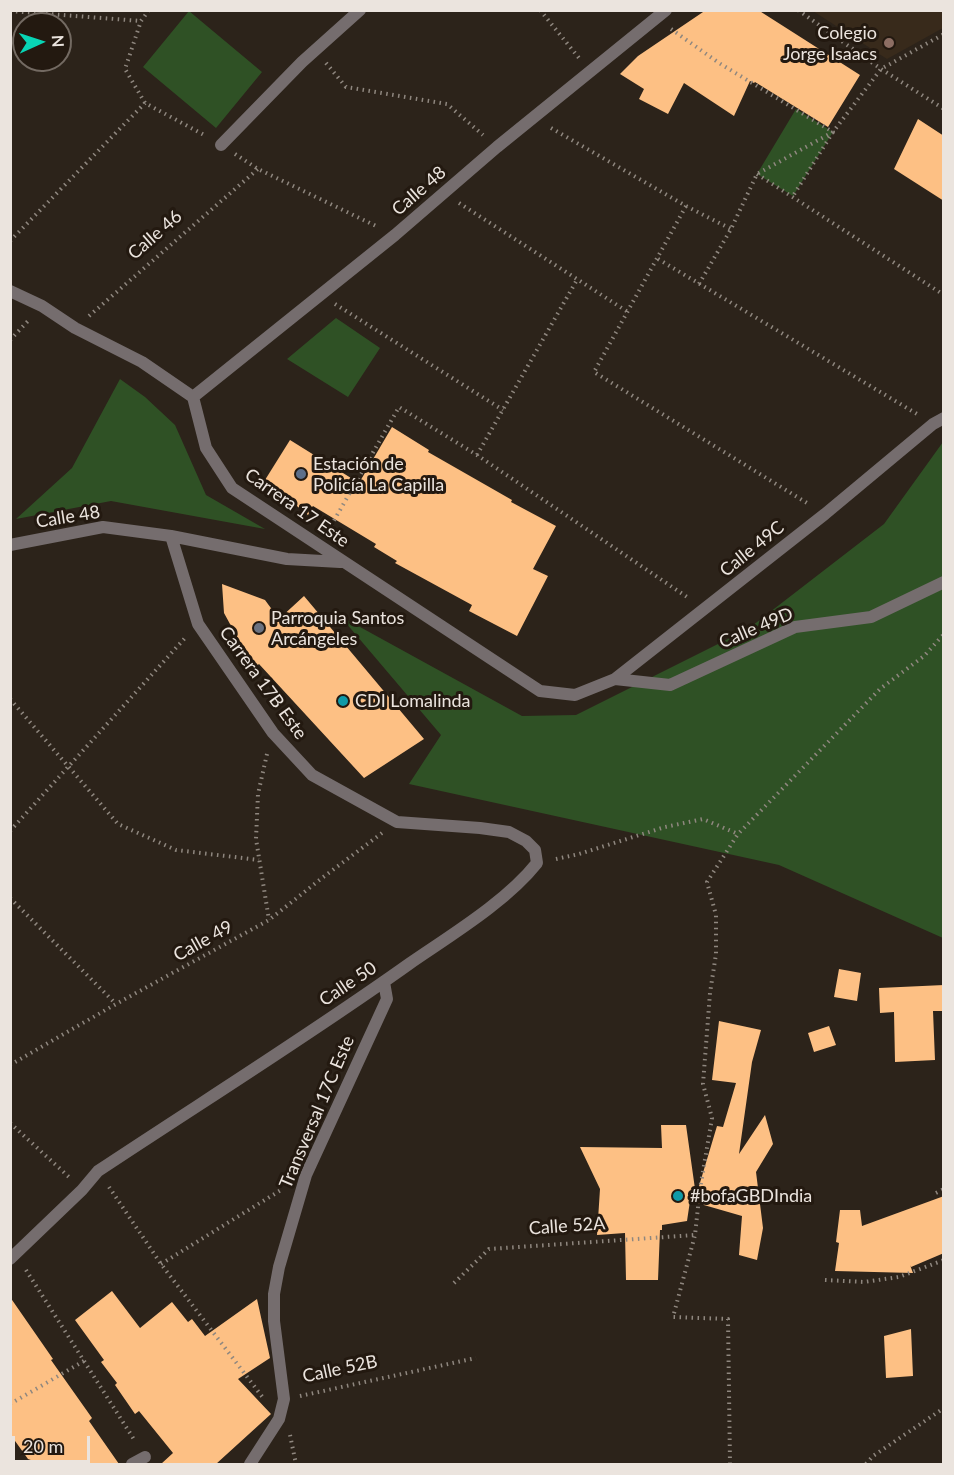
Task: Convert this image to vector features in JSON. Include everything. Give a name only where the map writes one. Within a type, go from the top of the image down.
[{"type":"street","points":[[221,145],[315,50],[360,10]]},
{"type":"street","name":"Calle 48","points":[[193,397],[395,235],[497,147],[666,10]]},
{"type":"street","points":[[10,291],[42,306],[75,328],[142,362],[193,397]]},
{"type":"street","name":"Carrera 17 Este","points":[[193,397],[206,448],[232,488],[540,691],[575,695]]},
{"type":"street","name":"Calle 49C","points":[[575,695],[615,679],[825,514],[938,421]]},
{"type":"street","name":"Calle 48","points":[[10,544],[103,527],[171,536],[287,558],[344,562]]},
{"type":"street","name":"Carrera 17B Este","points":[[171,536],[198,624],[273,733],[312,775],[397,822],[508,832],[526,841],[535,850],[537,863]]},
{"type":"street","name":"Calle 49D","points":[[615,679],[670,685],[795,627],[871,617],[944,582]]},
{"type":"street","name":"Calle 50","points":[[13,1257],[82,1190],[98,1171],[384,982],[464,926],[524,879],[537,863]]},
{"type":"street","name":"Transversal 17C Este","points":[[284,1399],[274,1321],[274,1294],[279,1266],[306,1175],[387,999],[384,982]]},
{"type":"street","name":"Calle 52B","points":[[250,1464],[279,1419],[284,1399]]},
{"type":"street","points":[[132,1464],[145,1456]]},
{"type":"path","points":[[149,10],[141,21],[126,69],[145,103],[221,145],[258,169],[395,235]]},
{"type":"path","points":[[540,10],[591,72]]},
{"type":"path","points":[[798,10],[881,69],[944,109]]},
{"type":"path","points":[[14,11],[141,21]]},
{"type":"path","points":[[656,19],[719,63],[833,132]]},
{"type":"path","points":[[793,196],[833,132],[881,69],[944,34]]},
{"type":"path","points":[[315,50],[346,87],[447,104],[497,147]]},
{"type":"path","points":[[10,241],[145,103]]},
{"type":"path","points":[[535,118],[730,229]]},
{"type":"path","points":[[699,284],[757,174],[833,132]]},
{"type":"path","name":"Calle 46","points":[[75,328],[258,169]]},
{"type":"path","points":[[757,174],[944,295]]},
{"type":"path","points":[[443,193],[628,312]]},
{"type":"path","points":[[686,206],[594,372],[825,514]]},
{"type":"path","points":[[658,259],[938,421]]},
{"type":"path","points":[[477,455],[578,278]]},
{"type":"path","points":[[319,294],[503,410]]},
{"type":"path","points":[[10,340],[42,306]]},
{"type":"path","points":[[319,547],[399,407],[477,455],[705,609]]},
{"type":"path","points":[[10,831],[198,624]]},
{"type":"path","points":[[730,1464],[728,1319],[673,1317],[695,1235],[712,1118],[703,1084],[710,993],[716,954],[716,915],[707,882],[738,834],[880,689],[924,656],[944,634]]},
{"type":"path","points":[[10,699],[118,824],[176,850],[259,860]]},
{"type":"path","points":[[269,920],[256,839],[258,794],[273,733]]},
{"type":"path","points":[[537,863],[579,854],[665,827],[703,819],[738,834]]},
{"type":"path","name":"Calle 49","points":[[10,1065],[269,920],[397,822]]},
{"type":"path","points":[[10,898],[116,1004]]},
{"type":"path","points":[[10,1123],[82,1190]]},
{"type":"path","points":[[98,1171],[161,1264],[279,1419]]},
{"type":"path","points":[[161,1264],[306,1175]]},
{"type":"path","points":[[936,1193],[944,1189]]},
{"type":"path","name":"Calle 52A","points":[[454,1283],[489,1250],[695,1235]]},
{"type":"path","points":[[13,1257],[145,1456]]},
{"type":"path","points":[[825,1280],[864,1282],[899,1276],[944,1260]]},
{"type":"path","name":"Calle 52B","points":[[284,1399],[476,1358]]},
{"type":"path","points":[[10,1404],[84,1361]]},
{"type":"path","points":[[866,1464],[873,1456],[944,1408]]},
{"type":"shaded area","name":"Colegio Jorge Isaacs","points":[[813,11],[943,11],[943,28],[887,59]]},
{"type":"green space","points":[[189,11],[262,72],[216,128],[143,67]]},
{"type":"green space","points":[[796,109],[833,132],[793,196],[757,174]]},
{"type":"green space","points":[[336,318],[380,348],[348,397],[287,359]]},
{"type":"green space","points":[[120,379],[145,397],[175,425],[206,495],[265,529],[111,501],[16,519],[72,468]]},
{"type":"green space","points":[[943,442],[943,938],[779,865],[409,784],[441,735],[340,616],[522,716],[576,715],[748,629],[884,524]]},
{"type":"building","points":[[706,10],[758,10],[860,75],[828,127],[750,81],[734,116],[684,83],[668,114],[639,99],[644,89],[620,74],[638,56]]},
{"type":"building","points":[[918,119],[944,136],[944,201],[894,169]]},
{"type":"building","points":[[392,427],[429,450],[428,452],[556,526],[533,569],[548,576],[517,636],[469,611],[472,605],[395,563],[397,561],[374,547],[376,544],[313,506],[308,515],[265,480],[290,440],[359,483]]},
{"type":"building","name":"CDI Lomalinda","points":[[222,584],[265,600],[279,619],[304,596],[424,739],[364,778],[259,664],[254,668],[224,613]]},
{"type":"building","points":[[839,969],[861,973],[857,1001],[834,997]]},
{"type":"building","points":[[944,985],[944,1011],[933,1011],[935,1060],[895,1062],[894,1012],[880,1013],[879,988]]},
{"type":"building","points":[[719,1021],[761,1030],[752,1062],[739,1154],[765,1115],[773,1144],[756,1172],[763,1228],[757,1260],[739,1255],[742,1216],[690,1201],[687,1221],[662,1225],[658,1280],[626,1280],[625,1233],[597,1235],[600,1189],[580,1147],[662,1148],[661,1125],[686,1125],[696,1196],[717,1126],[723,1127],[736,1083],[712,1080]]},
{"type":"building","points":[[829,1026],[836,1045],[814,1052],[808,1033]]},
{"type":"building","points":[[944,1196],[944,1253],[911,1267],[910,1265],[913,1273],[835,1271],[840,1210],[860,1210],[862,1226]]},
{"type":"building","points":[[112,1291],[140,1328],[172,1302],[188,1322],[192,1319],[205,1336],[257,1299],[270,1358],[238,1379],[271,1414],[216,1464],[161,1464],[173,1453],[139,1411],[135,1414],[115,1385],[117,1383],[101,1362],[104,1360],[75,1320]]},
{"type":"building","points":[[10,1297],[92,1418],[89,1421],[119,1464],[42,1464],[28,1459],[10,1434]]},
{"type":"building","points":[[911,1329],[913,1376],[886,1378],[884,1336]]},
{"type":"place","name":"Colegio Jorge Isaacs","points":[[889,43]]},
{"type":"place","name":"Estación de Policía La Capilla","points":[[301,474]]},
{"type":"place","name":"Parroquia Santos Arcángeles","points":[[259,628]]},
{"type":"place","name":"CDI Lomalinda","points":[[343,701]]},
{"type":"place","name":"#bofaGBDIndia","points":[[678,1196]]}]
